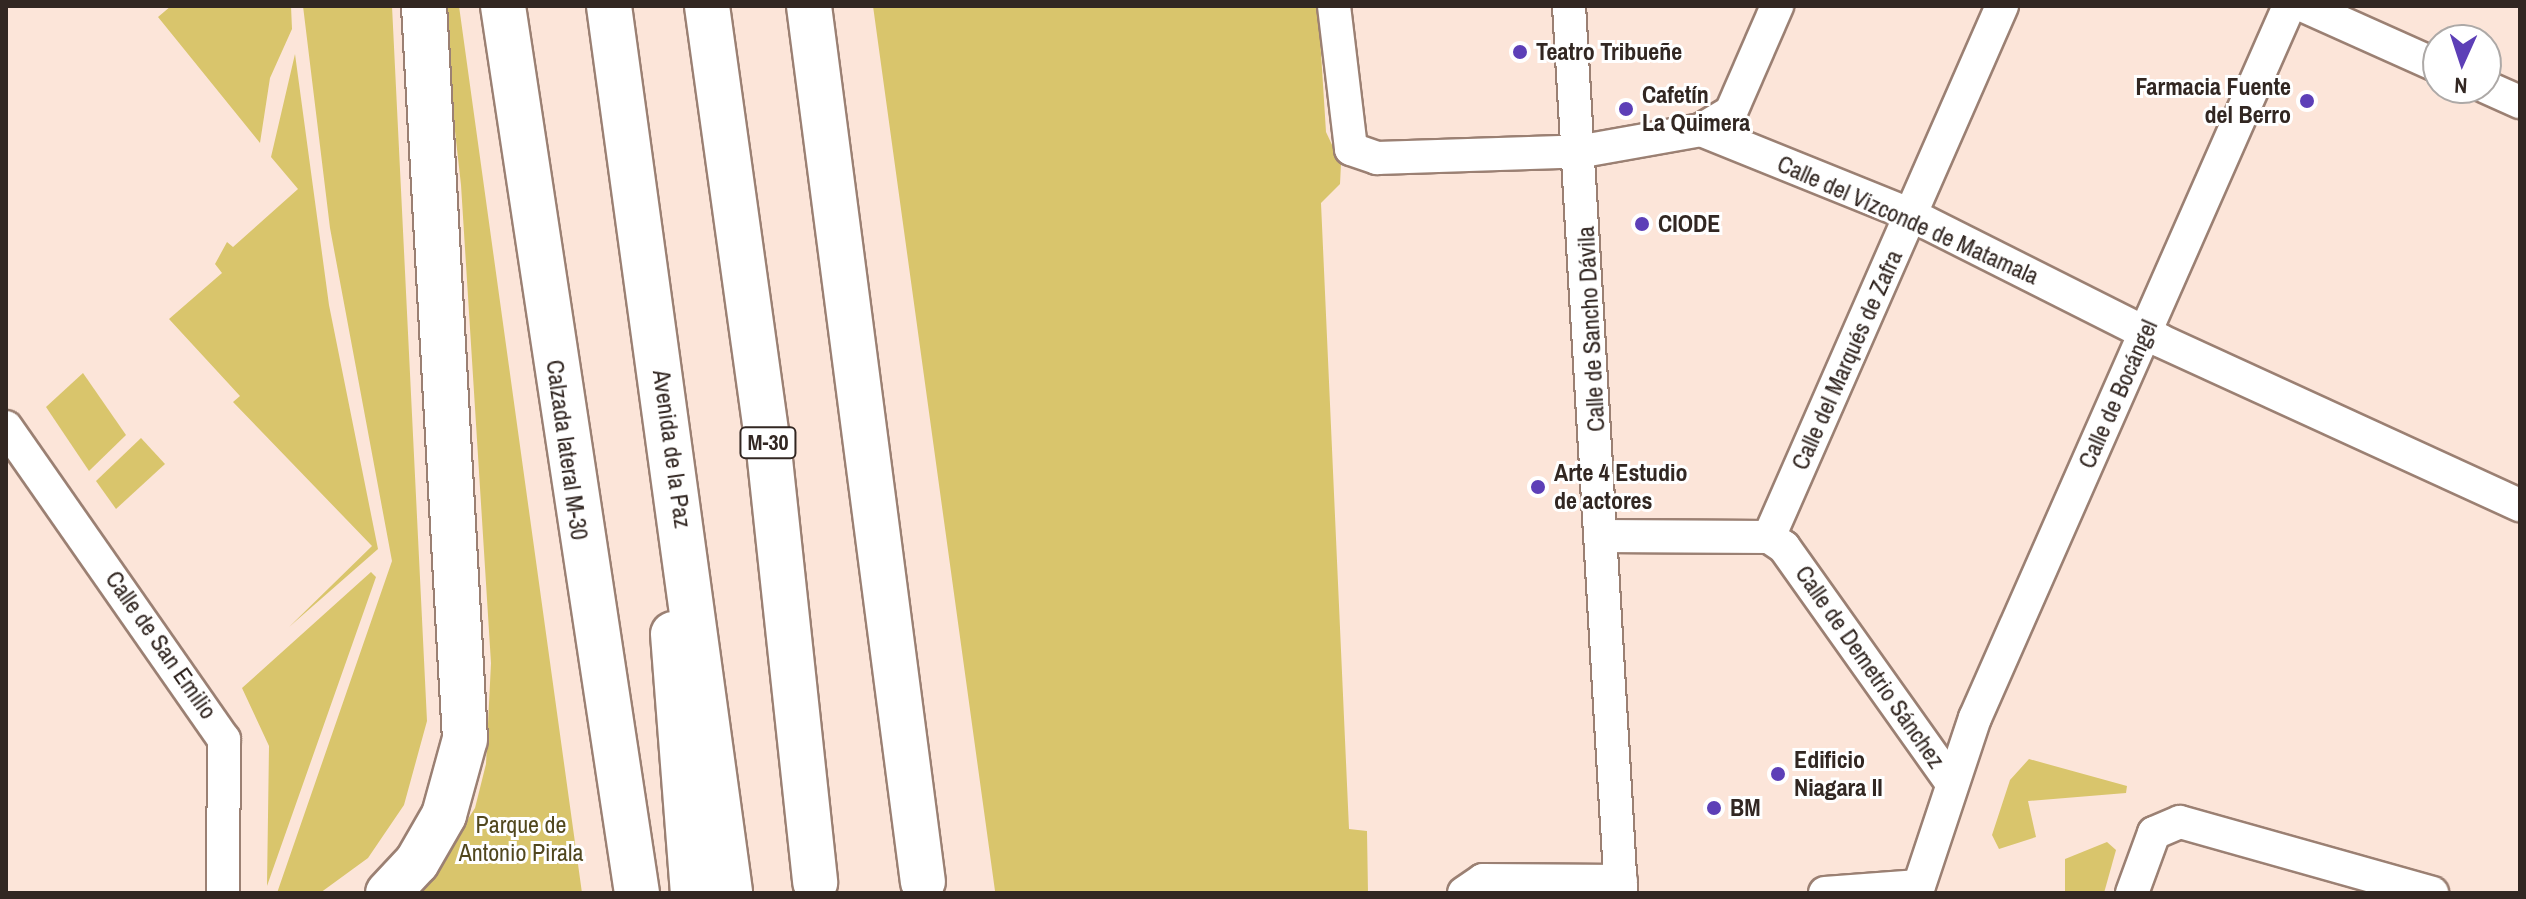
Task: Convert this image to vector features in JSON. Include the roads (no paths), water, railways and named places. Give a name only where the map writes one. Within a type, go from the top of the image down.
[{"type":"highway","points":[[388,893],[444,815],[465,739],[424,6]]},
{"type":"highway","name":"Calzada lateral M-30","points":[[503,6],[606,715],[637,893]]},
{"type":"highway","name":"Avenida de la Paz","points":[[609,6],[673,455],[712,892]]},
{"type":"highway","name":"M-30","points":[[707,6],[769,450],[815,883]]},
{"type":"highway","points":[[807,19],[923,882]]},
{"type":"highway","points":[[606,715],[608,893]]},
{"type":"street","points":[[1334,6],[1351,149],[1377,158],[1583,151],[1701,130],[1731,112],[1777,6]]},
{"type":"street","name":"Calle de Sancho Dávila","points":[[1569,6],[1583,151],[1621,887]]},
{"type":"street","name":"Calle del Marqués de Zafra","points":[[1769,537],[2002,6]]},
{"type":"street","name":"Calle de Bocángel","points":[[1922,889],[1952,783],[2289,6]]},
{"type":"street","points":[[2304,6],[2422,59]]},
{"type":"street","name":"Calle del Vizconde de Matamala","points":[[1701,130],[1911,215],[2147,328],[2167,344],[2520,505]]},
{"type":"street","name":"Calle de San Emilio","points":[[6,427],[224,739],[223,893]]},
{"type":"street","points":[[1601,536],[1769,537]]},
{"type":"street","name":"Calle de Demetrio Sánchez","points":[[1769,537],[1804,569],[1952,783]]},
{"type":"street","points":[[2132,893],[2154,833],[2198,824],[2432,893]]},
{"type":"street","points":[[1464,893],[1483,880],[1621,887]]},
{"type":"street","points":[[1825,893],[1922,889]]},
{"type":"place","name":"Teatro Tribueñe","points":[[1520,52]]},
{"type":"place","name":"Farmacia Fuente del Berro","points":[[2307,101]]},
{"type":"place","name":"Cafetín La Quimera","points":[[1626,109]]},
{"type":"place","name":"CIODE","points":[[1642,224]]},
{"type":"place","name":"Arte 4 Estudio de actores","points":[[1538,487]]},
{"type":"place","name":"Edificio Niagara II","points":[[1778,774]]},
{"type":"place","name":"BM","points":[[1714,808]]},
{"type":"park label","name":"Parque de Antonio Pirala","points":[[521,839]]}]
